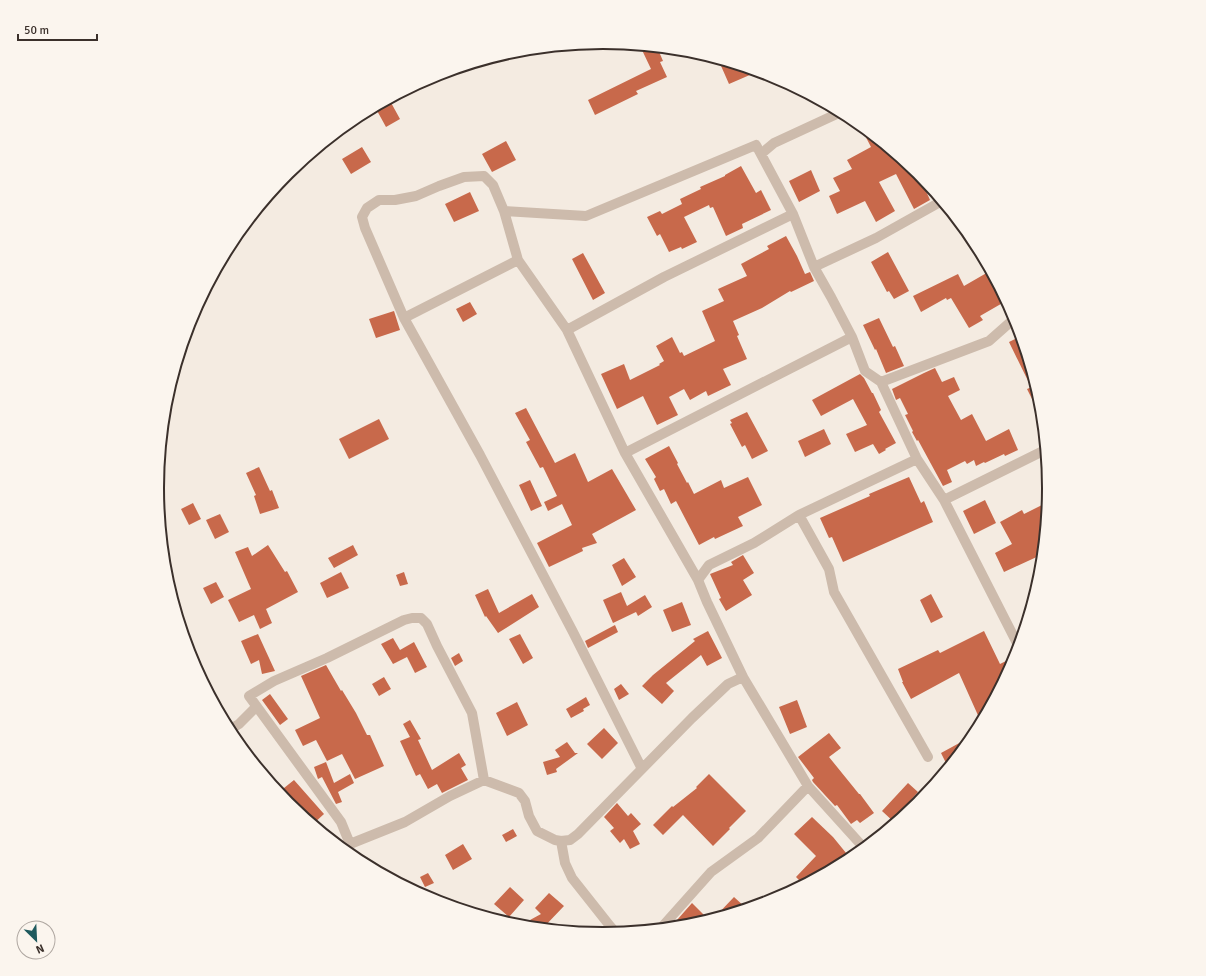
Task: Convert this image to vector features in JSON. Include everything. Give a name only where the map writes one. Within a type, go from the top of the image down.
[{"type":"street","points":[[760,154],[774,143],[834,115]]},
{"type":"street","points":[[504,211],[586,216],[756,145],[793,214],[814,267],[852,337],[865,371],[881,382],[917,459],[944,500],[1015,639]]},
{"type":"street","points":[[642,769],[573,632],[484,462],[404,318],[365,228],[362,217],[366,208],[379,200],[395,200],[416,196],[464,177],[484,176],[494,185],[504,211],[518,260],[567,330],[625,453],[698,580],[743,677],[808,786],[860,843]]},
{"type":"street","points":[[814,267],[876,238],[937,204]]},
{"type":"street","points":[[567,330],[664,277],[793,214]]},
{"type":"street","points":[[404,318],[518,260]]},
{"type":"street","points":[[881,382],[989,341],[1010,322]]},
{"type":"street","points":[[625,453],[852,337]]},
{"type":"street","points":[[944,500],[1040,452]]},
{"type":"street","points":[[698,580],[708,565],[754,543],[799,515],[917,459]]},
{"type":"street","points":[[799,515],[829,569],[834,592],[928,757]]},
{"type":"street","points":[[345,842],[341,822],[248,696],[274,681],[327,658],[404,620],[421,618],[427,624],[472,713],[484,780]]},
{"type":"street","points":[[347,844],[405,822],[450,796],[484,780],[519,793],[525,801],[529,816],[537,830],[555,840],[570,840],[578,834],[692,718],[728,684],[743,677]]},
{"type":"street","points":[[235,727],[256,707]]},
{"type":"street","points":[[665,922],[711,872],[758,838],[808,786]]},
{"type":"street","points":[[561,840],[564,863],[572,878],[611,927]]},
{"type":"building","points":[[643,51],[660,53],[663,61],[660,62],[667,77],[636,91],[638,94],[595,115],[588,100],[651,69]]},
{"type":"building","points":[[721,65],[751,75],[729,84]]},
{"type":"building","points":[[392,104],[400,119],[386,127],[378,112]]},
{"type":"building","points":[[866,137],[892,158],[913,178],[927,192],[930,200],[914,209],[896,174],[879,182],[895,211],[876,222],[865,201],[837,214],[829,196],[840,191],[833,178],[852,169],[847,160],[871,147]]},
{"type":"building","points":[[506,141],[516,160],[492,172],[482,154]]},
{"type":"building","points":[[362,147],[371,162],[351,174],[342,159]]},
{"type":"building","points":[[741,166],[756,193],[761,190],[771,210],[742,224],[743,228],[726,236],[713,207],[710,208],[709,205],[684,217],[697,242],[682,249],[681,247],[669,252],[660,234],[657,236],[647,217],[660,211],[662,214],[682,204],[680,199]]},
{"type":"building","points":[[811,170],[820,191],[799,202],[789,181]]},
{"type":"building","points":[[470,192],[479,211],[454,222],[445,204]]},
{"type":"building","points":[[786,236],[805,274],[810,272],[814,281],[791,292],[790,291],[762,308],[733,321],[739,335],[737,336],[747,359],[723,369],[731,385],[708,396],[706,391],[690,400],[684,389],[669,397],[678,415],[657,425],[643,396],[617,409],[601,374],[624,364],[630,380],[660,365],[659,364],[664,361],[656,346],[672,337],[680,353],[682,352],[684,356],[715,341],[702,311],[724,301],[718,289],[747,276],[741,264],[769,249],[767,246]]},
{"type":"building","points":[[888,252],[909,291],[894,299],[889,291],[887,292],[871,262]]},
{"type":"building","points":[[583,253],[605,293],[593,300],[572,259]]},
{"type":"building","points":[[986,273],[1001,304],[980,316],[983,320],[969,328],[951,298],[947,300],[946,298],[921,312],[913,296],[958,274],[964,286]]},
{"type":"building","points":[[470,302],[477,314],[463,322],[456,309]]},
{"type":"building","points":[[394,311],[400,330],[376,338],[369,319]]},
{"type":"building","points":[[879,318],[893,347],[895,346],[904,366],[886,373],[876,349],[875,350],[863,325]]},
{"type":"building","points":[[1016,339],[1029,384],[1009,342]]},
{"type":"building","points":[[935,368],[942,382],[954,377],[960,390],[948,396],[961,420],[972,414],[986,441],[1009,429],[1018,450],[1005,456],[1004,454],[976,466],[974,460],[967,464],[965,461],[947,470],[952,482],[943,486],[918,440],[917,441],[912,432],[913,431],[905,415],[908,414],[900,398],[896,400],[892,389]]},
{"type":"building","points":[[860,374],[873,393],[881,410],[879,412],[896,443],[879,454],[873,444],[855,452],[846,434],[867,425],[853,399],[821,416],[812,400]]},
{"type":"building","points":[[1030,388],[1034,403],[1027,389]]},
{"type":"building","points":[[526,408],[555,463],[575,453],[588,482],[612,469],[636,510],[592,534],[597,543],[582,548],[583,551],[549,567],[537,543],[572,525],[562,504],[548,511],[544,502],[557,496],[543,467],[540,468],[526,442],[530,440],[515,413]]},
{"type":"building","points":[[747,412],[768,451],[752,459],[745,445],[742,447],[730,424],[732,423],[730,420]]},
{"type":"building","points":[[379,419],[389,439],[349,459],[339,439]]},
{"type":"building","points":[[824,429],[831,444],[805,457],[798,441]]},
{"type":"building","points":[[669,446],[678,463],[677,464],[694,494],[721,480],[724,488],[748,477],[762,505],[738,517],[743,526],[715,539],[714,537],[699,545],[676,501],[671,504],[664,489],[660,491],[654,479],[656,477],[645,459]]},
{"type":"building","points":[[259,467],[270,491],[272,490],[279,508],[260,514],[254,496],[256,495],[246,473]]},
{"type":"building","points":[[909,477],[921,503],[924,501],[933,522],[843,562],[832,537],[829,538],[820,518],[870,496],[869,494]]},
{"type":"building","points":[[530,480],[542,506],[531,511],[519,485]]},
{"type":"building","points":[[985,500],[996,523],[974,534],[963,511]]},
{"type":"building","points":[[193,503],[201,519],[189,525],[181,509]]},
{"type":"building","points":[[1041,505],[1036,557],[1004,572],[995,553],[1012,544],[1000,522],[1022,510],[1024,514]]},
{"type":"building","points":[[220,514],[229,532],[215,539],[206,520]]},
{"type":"building","points":[[268,545],[285,572],[287,571],[298,592],[266,609],[272,623],[260,629],[254,615],[239,622],[228,600],[251,589],[235,552],[248,547],[252,556]]},
{"type":"building","points":[[353,545],[358,555],[334,568],[328,558]]},
{"type":"building","points":[[743,555],[754,573],[743,580],[752,595],[726,611],[719,599],[721,598],[710,574],[733,565],[731,562]]},
{"type":"building","points":[[624,558],[636,577],[622,586],[612,565]]},
{"type":"building","points":[[341,572],[349,588],[327,598],[320,583]]},
{"type":"building","points":[[404,572],[408,584],[400,586],[396,575]]},
{"type":"building","points":[[216,582],[224,597],[211,604],[203,588]]},
{"type":"building","points":[[488,589],[499,613],[532,594],[539,607],[498,633],[486,616],[485,617],[475,595]]},
{"type":"building","points":[[621,592],[627,606],[645,595],[652,607],[638,616],[636,612],[613,623],[603,600]]},
{"type":"building","points":[[931,594],[943,617],[931,623],[920,600]]},
{"type":"building","points":[[682,602],[691,625],[672,632],[663,610]]},
{"type":"building","points":[[615,625],[618,632],[588,648],[585,641]]},
{"type":"building","points":[[708,631],[722,658],[707,666],[701,655],[666,683],[674,691],[662,704],[642,686],[653,675],[695,641],[693,639]]},
{"type":"building","points":[[984,631],[1000,664],[1007,661],[978,716],[959,673],[911,699],[902,682],[898,669],[938,650],[940,653]]},
{"type":"building","points":[[258,634],[275,671],[262,674],[259,660],[251,664],[241,641]]},
{"type":"building","points":[[520,634],[533,658],[523,664],[509,639]]},
{"type":"building","points":[[393,638],[400,650],[414,642],[427,667],[415,673],[407,657],[393,664],[381,644]]},
{"type":"building","points":[[459,653],[463,661],[455,666],[451,658]]},
{"type":"building","points":[[326,665],[356,713],[367,735],[370,735],[384,766],[355,779],[342,754],[327,761],[316,740],[303,746],[295,730],[320,718],[301,676]]},
{"type":"building","points":[[384,677],[391,689],[379,696],[372,684]]},
{"type":"building","points":[[621,684],[629,694],[619,700],[614,689]]},
{"type":"building","points":[[270,694],[288,719],[280,725],[262,700]]},
{"type":"building","points":[[586,697],[590,705],[583,709],[584,711],[571,718],[566,709]]},
{"type":"building","points":[[797,700],[807,727],[790,734],[779,707]]},
{"type":"building","points":[[517,702],[528,725],[507,736],[496,713]]},
{"type":"building","points":[[410,720],[421,739],[418,740],[432,770],[459,753],[466,765],[461,768],[468,780],[442,793],[437,784],[428,789],[420,774],[416,776],[400,741],[410,737],[403,724]]},
{"type":"building","points":[[604,728],[618,743],[602,759],[587,744]]},
{"type":"building","points":[[829,733],[841,748],[829,757],[874,813],[860,823],[857,820],[851,824],[837,805],[835,806],[813,782],[812,780],[814,778],[798,757]]},
{"type":"building","points":[[567,742],[575,753],[578,753],[556,769],[557,772],[547,775],[543,762],[560,757],[555,750]]},
{"type":"building","points":[[960,743],[945,762],[941,753]]},
{"type":"building","points":[[326,762],[334,783],[350,774],[354,783],[338,792],[342,802],[336,804],[322,777],[318,779],[314,767]]},
{"type":"building","points":[[709,774],[746,811],[713,846],[683,815],[663,835],[653,825],[672,806],[673,807],[697,788],[696,787]]},
{"type":"building","points":[[294,780],[324,814],[317,820],[284,788]]},
{"type":"building","points":[[908,783],[918,792],[891,819],[882,811]]},
{"type":"building","points":[[617,803],[628,816],[631,813],[641,824],[633,831],[640,844],[630,849],[624,839],[620,843],[610,831],[614,828],[604,817]]},
{"type":"building","points":[[812,817],[833,837],[846,853],[800,881],[796,877],[816,856],[794,834]]},
{"type":"building","points":[[513,829],[517,836],[506,842],[502,835]]},
{"type":"building","points":[[463,844],[472,859],[453,870],[445,855]]},
{"type":"building","points":[[428,873],[434,883],[425,887],[420,877]]},
{"type":"building","points":[[510,887],[524,900],[509,917],[494,904]]},
{"type":"building","points":[[549,893],[564,906],[548,923],[529,921],[541,914],[535,908]]},
{"type":"building","points":[[734,897],[742,905],[721,911]]},
{"type":"building","points":[[692,903],[704,915],[689,919],[677,920]]}]
